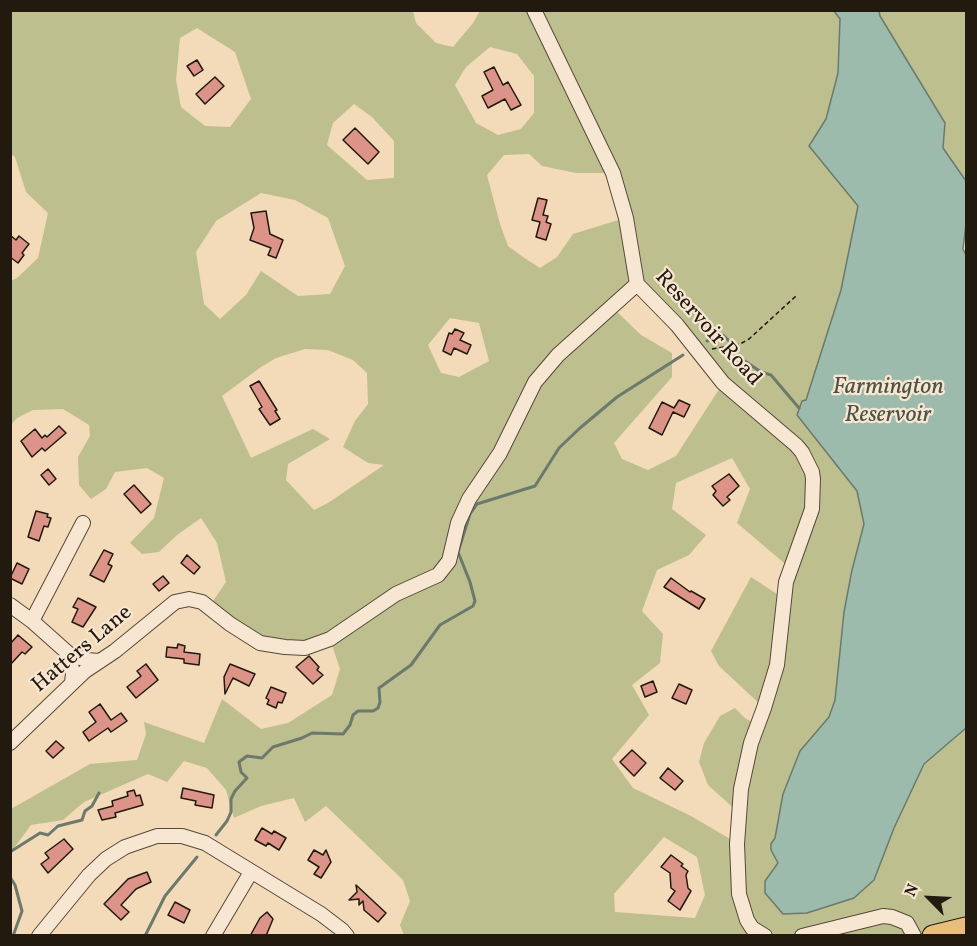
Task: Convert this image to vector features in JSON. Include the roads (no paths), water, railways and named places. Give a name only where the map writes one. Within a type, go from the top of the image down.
[{"type":"highway","points":[[933,936],[966,928]]},
{"type":"street","name":"Reservoir Road","points":[[534,10],[613,173],[626,218],[637,284],[678,325],[700,355],[734,394],[802,452],[813,479],[812,509],[786,582],[777,665],[751,743],[741,789],[737,844],[739,894],[747,920],[753,928],[765,936]]},
{"type":"street","name":"Hatters Lane","points":[[10,743],[72,682],[115,651],[168,607],[182,599],[189,598],[202,602],[230,624],[260,643],[305,648],[330,639],[396,594],[438,575],[449,561],[458,523],[469,499],[500,453],[535,382],[558,355],[637,284]]},
{"type":"street","points":[[32,621],[83,523]]},
{"type":"street","points":[[10,605],[69,654],[99,661]]},
{"type":"street","points":[[69,654],[74,674],[72,682]]},
{"type":"street","points":[[39,936],[97,867],[124,847],[157,836],[182,836],[205,843],[321,914],[347,936]]},
{"type":"street","points":[[213,936],[251,872]]},
{"type":"street","points":[[802,936],[883,916],[907,923],[914,936]]},
{"type":"water","name":"Farmington Reservoir","points":[[834,11],[879,11],[945,123],[943,148],[966,181],[966,224],[963,249],[966,255],[966,728],[924,764],[894,828],[874,880],[854,898],[807,913],[783,914],[765,893],[765,881],[778,863],[771,850],[771,844],[775,838],[783,794],[800,751],[829,717],[835,700],[844,612],[864,524],[857,491],[797,415],[802,401],[806,400],[841,290],[858,206],[809,146],[826,119],[838,73],[840,19]]},
{"type":"waterway","points":[[707,341],[723,335],[728,340]]},
{"type":"waterway","points":[[734,350],[736,355],[761,372],[771,375],[799,408]]},
{"type":"waterway","points":[[216,835],[231,812],[231,799],[235,791],[247,778],[241,772],[239,762],[247,756],[262,758],[273,747],[312,733],[343,734],[350,725],[353,715],[358,711],[373,711],[378,708],[379,688],[411,665],[440,625],[473,606],[475,601],[470,582],[458,552],[470,514],[477,504],[535,486],[559,448],[580,428],[617,397],[683,355]]},
{"type":"waterway","points":[[10,852],[40,833],[48,835],[58,826],[82,820],[85,811],[92,806],[99,793]]},
{"type":"waterway","points":[[145,936],[165,896],[197,857]]},
{"type":"waterway","points":[[10,877],[15,885],[22,911],[13,936]]}]
